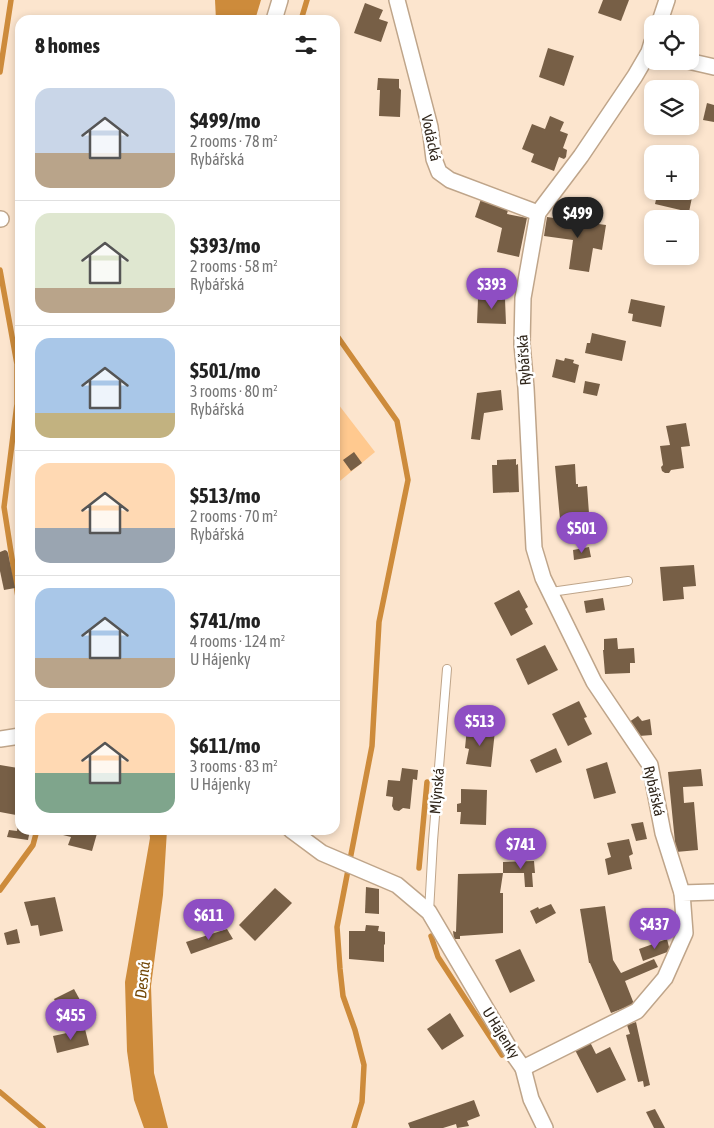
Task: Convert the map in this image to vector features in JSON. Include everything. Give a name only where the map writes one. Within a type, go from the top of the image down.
[{"type":"street","points":[[276,15],[280,0]]},
{"type":"street","name":"Vodácká","points":[[398,0],[430,127],[434,159],[439,172],[450,180],[538,212]]},
{"type":"street","points":[[662,15],[666,0]]},
{"type":"street","name":"Rybářská","points":[[644,61],[581,156],[538,212],[523,298],[522,344],[534,548],[543,578],[594,682],[650,765],[663,833],[682,893]]},
{"type":"street","points":[[699,64],[714,67]]},
{"type":"street","points":[[0,739],[15,737]]},
{"type":"street","name":"U Hájenky","points":[[297,835],[322,852],[397,885],[429,912],[510,1051],[523,1068],[636,1011],[665,978],[685,932],[682,893]]},
{"type":"street","points":[[682,893],[714,892]]},
{"type":"street","points":[[523,1068],[531,1099],[545,1128]]},
{"type":"lane","points":[[551,592],[628,581]]},
{"type":"lane","name":"Mlýnská","points":[[429,912],[447,670]]},
{"type":"shaded area","points":[[340,406],[375,452],[340,481]]},
{"type":"water","points":[[215,0],[261,0],[256,15],[216,15]]},
{"type":"water","name":"Desná","points":[[150,835],[167,835],[163,895],[151,986],[154,1073],[168,1128],[144,1128],[134,1100],[127,1051],[125,982]]},
{"type":"building","points":[[603,0],[629,0],[621,21],[598,13]]},
{"type":"building","points":[[365,3],[383,10],[379,19],[388,22],[381,42],[354,33]]},
{"type":"building","points":[[548,48],[574,56],[564,86],[539,77]]},
{"type":"building","points":[[378,78],[399,79],[399,88],[401,90],[400,117],[379,116],[380,90],[377,90]]},
{"type":"building","points":[[707,103],[714,105],[714,122],[703,120]]},
{"type":"building","points":[[550,116],[564,122],[560,131],[568,134],[563,148],[567,150],[566,157],[564,159],[559,157],[554,171],[531,162],[534,154],[522,149],[532,124],[545,129]]},
{"type":"building","points":[[481,199],[508,210],[507,214],[527,218],[519,257],[497,252],[502,228],[475,217]]},
{"type":"building","points":[[656,200],[691,200],[689,210],[680,210],[655,204]]},
{"type":"building","points":[[547,217],[606,225],[602,250],[593,248],[589,272],[569,269],[573,240],[544,236]]},
{"type":"building","points":[[486,294],[500,294],[499,299],[505,299],[506,324],[477,323],[478,299],[486,299]]},
{"type":"building","points":[[631,299],[665,306],[661,327],[632,321],[633,314],[628,313]]},
{"type":"building","points":[[592,333],[626,341],[622,361],[585,353]]},
{"type":"building","points":[[565,358],[574,360],[573,363],[579,365],[575,383],[552,377],[556,359],[564,361]]},
{"type":"building","points":[[585,381],[600,384],[597,396],[583,393]]},
{"type":"building","points":[[501,390],[503,410],[484,413],[480,440],[471,439],[477,393]]},
{"type":"building","points":[[686,423],[690,446],[681,447],[684,468],[665,473],[661,467],[663,465],[660,446],[670,445],[666,426]]},
{"type":"building","points":[[354,452],[362,463],[351,471],[343,460]]},
{"type":"building","points":[[516,459],[516,465],[518,464],[519,492],[493,493],[492,465],[497,465],[497,460]]},
{"type":"building","points":[[575,464],[576,484],[578,484],[578,487],[587,486],[590,527],[561,530],[555,466]]},
{"type":"building","points":[[589,547],[591,557],[574,560],[573,550]]},
{"type":"building","points":[[5,550],[8,553],[15,588],[4,590],[0,571],[0,552]]},
{"type":"building","points":[[694,565],[696,586],[683,587],[684,599],[663,601],[660,567]]},
{"type":"building","points":[[519,590],[528,607],[525,609],[533,624],[511,636],[494,603]]},
{"type":"building","points":[[603,598],[605,610],[586,613],[584,601]]},
{"type":"building","points":[[617,638],[618,649],[634,648],[635,663],[630,663],[630,673],[605,674],[604,639]]},
{"type":"building","points":[[545,645],[558,670],[528,685],[516,659]]},
{"type":"building","points":[[579,701],[587,717],[584,718],[592,734],[568,746],[552,714]]},
{"type":"building","points":[[638,716],[642,721],[650,719],[652,735],[639,736],[629,722]]},
{"type":"building","points":[[467,728],[495,731],[491,767],[466,764],[469,749],[465,748]]},
{"type":"building","points":[[556,748],[562,762],[536,773],[530,760]]},
{"type":"building","points":[[607,762],[616,793],[594,799],[586,769]]},
{"type":"building","points":[[0,765],[15,768],[15,815],[0,812]]},
{"type":"building","points":[[402,768],[418,770],[417,780],[413,779],[410,809],[403,808],[399,811],[394,810],[392,806],[393,797],[386,796],[388,780],[400,781]]},
{"type":"building","points":[[701,769],[703,786],[683,787],[684,803],[694,802],[698,850],[676,852],[668,772]]},
{"type":"building","points":[[461,789],[487,790],[486,825],[460,824],[461,812],[457,812],[457,804],[461,803]]},
{"type":"building","points":[[643,822],[647,839],[636,841],[631,824]]},
{"type":"building","points":[[9,830],[15,831],[15,835],[29,835],[28,840],[7,837]]},
{"type":"building","points":[[63,835],[97,835],[92,851],[68,845],[71,837]]},
{"type":"building","points":[[629,839],[633,854],[629,856],[632,869],[608,875],[605,859],[611,857],[607,843]]},
{"type":"building","points":[[534,861],[535,873],[532,873],[533,887],[525,887],[524,873],[503,873],[503,862]]},
{"type":"building","points":[[503,873],[500,893],[503,893],[503,933],[460,936],[460,939],[454,939],[453,931],[456,932],[458,874]]},
{"type":"building","points":[[366,887],[379,889],[379,914],[365,913]]},
{"type":"building","points":[[275,888],[292,903],[255,941],[239,925]]},
{"type":"building","points":[[55,897],[63,931],[40,936],[38,925],[31,926],[24,902]]},
{"type":"building","points":[[551,904],[556,913],[536,924],[530,911]]},
{"type":"building","points":[[605,906],[613,960],[621,973],[654,959],[658,967],[625,981],[634,1004],[611,1013],[589,963],[580,909]]},
{"type":"building","points":[[366,925],[379,926],[378,931],[385,932],[384,962],[349,959],[349,931],[365,931]]},
{"type":"building","points":[[17,929],[20,943],[7,945],[4,933]]},
{"type":"building","points":[[227,929],[233,939],[191,954],[186,942]]},
{"type":"building","points":[[667,939],[670,951],[643,961],[639,949]]},
{"type":"building","points":[[520,949],[535,981],[510,993],[495,960]]},
{"type":"building","points":[[74,989],[80,1000],[60,1011],[54,999]]},
{"type":"building","points":[[450,1013],[464,1036],[442,1050],[427,1029]]},
{"type":"building","points":[[86,1015],[88,1023],[75,1027],[73,1019]]},
{"type":"building","points":[[636,1022],[650,1085],[644,1087],[643,1081],[638,1082],[626,1035],[630,1034],[627,1025]]},
{"type":"building","points":[[85,1029],[89,1045],[57,1053],[53,1036]]},
{"type":"building","points":[[589,1040],[596,1054],[610,1047],[626,1080],[597,1093],[574,1048]]},
{"type":"building","points":[[474,1100],[480,1116],[467,1121],[469,1126],[457,1128],[456,1124],[443,1128],[410,1128],[408,1123]]},
{"type":"building","points":[[655,1109],[665,1128],[654,1128],[646,1112]]},
{"type":"waterway","points":[[0,72],[11,0]]},
{"type":"waterway","points":[[302,15],[307,0]]},
{"type":"waterway","points":[[0,270],[15,353]]},
{"type":"waterway","points":[[340,340],[397,421],[408,480],[379,622],[372,746],[337,927],[343,996],[355,1030],[364,1065],[362,1102],[354,1128]]},
{"type":"waterway","points":[[15,420],[4,507],[15,578]]},
{"type":"waterway","points":[[419,868],[427,782]]},
{"type":"waterway","points":[[0,890],[33,845],[36,835]]},
{"type":"waterway","points":[[431,936],[438,957],[502,1055]]},
{"type":"waterway","points":[[0,1092],[43,1128]]}]
